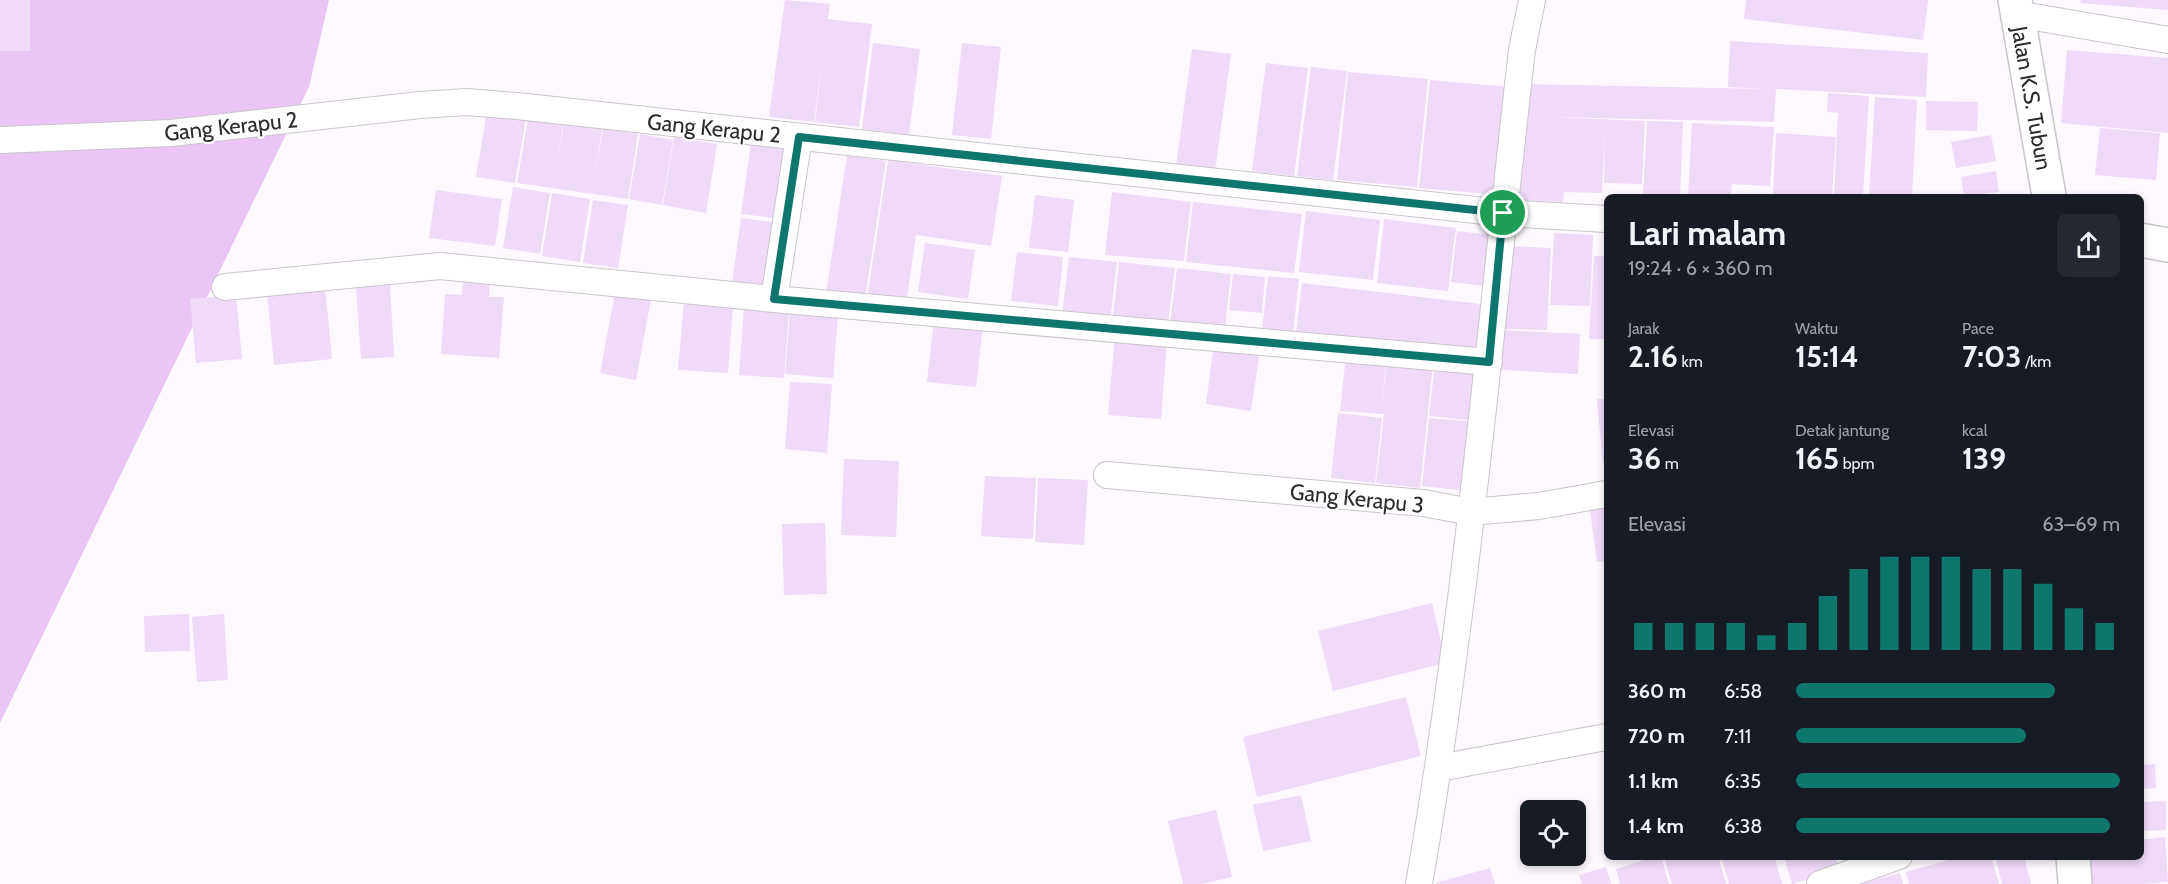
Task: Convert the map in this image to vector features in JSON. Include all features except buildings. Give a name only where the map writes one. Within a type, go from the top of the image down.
[{"type":"street","points":[[1419,884],[1439,768],[1489,362],[1522,50],[1532,0]]},
{"type":"street","points":[[2016,7],[2168,40]]},
{"type":"street","name":"Jalan K.S. Tubun","points":[[2016,7],[2049,194]]},
{"type":"street","name":"Gang Kerapu 2","points":[[0,140],[171,133],[467,102],[1503,213],[1604,219]]},
{"type":"street","points":[[774,299],[799,137]]},
{"type":"street","points":[[2144,241],[2168,245]]},
{"type":"street","points":[[225,287],[440,266],[774,299],[1489,362]]},
{"type":"street","name":"Gang Kerapu 3","points":[[1107,475],[1423,503],[1471,512],[1539,506],[1604,494]]},
{"type":"street","points":[[1439,768],[1604,737]]},
{"type":"street","points":[[1820,884],[1888,860]]},
{"type":"street","points":[[2073,860],[2075,884]]},
{"type":"shaded area","points":[[0,0],[329,0],[309,87],[0,723]]},
{"type":"route","points":[[799,137],[1503,213],[1489,362],[774,299],[799,137]]}]
